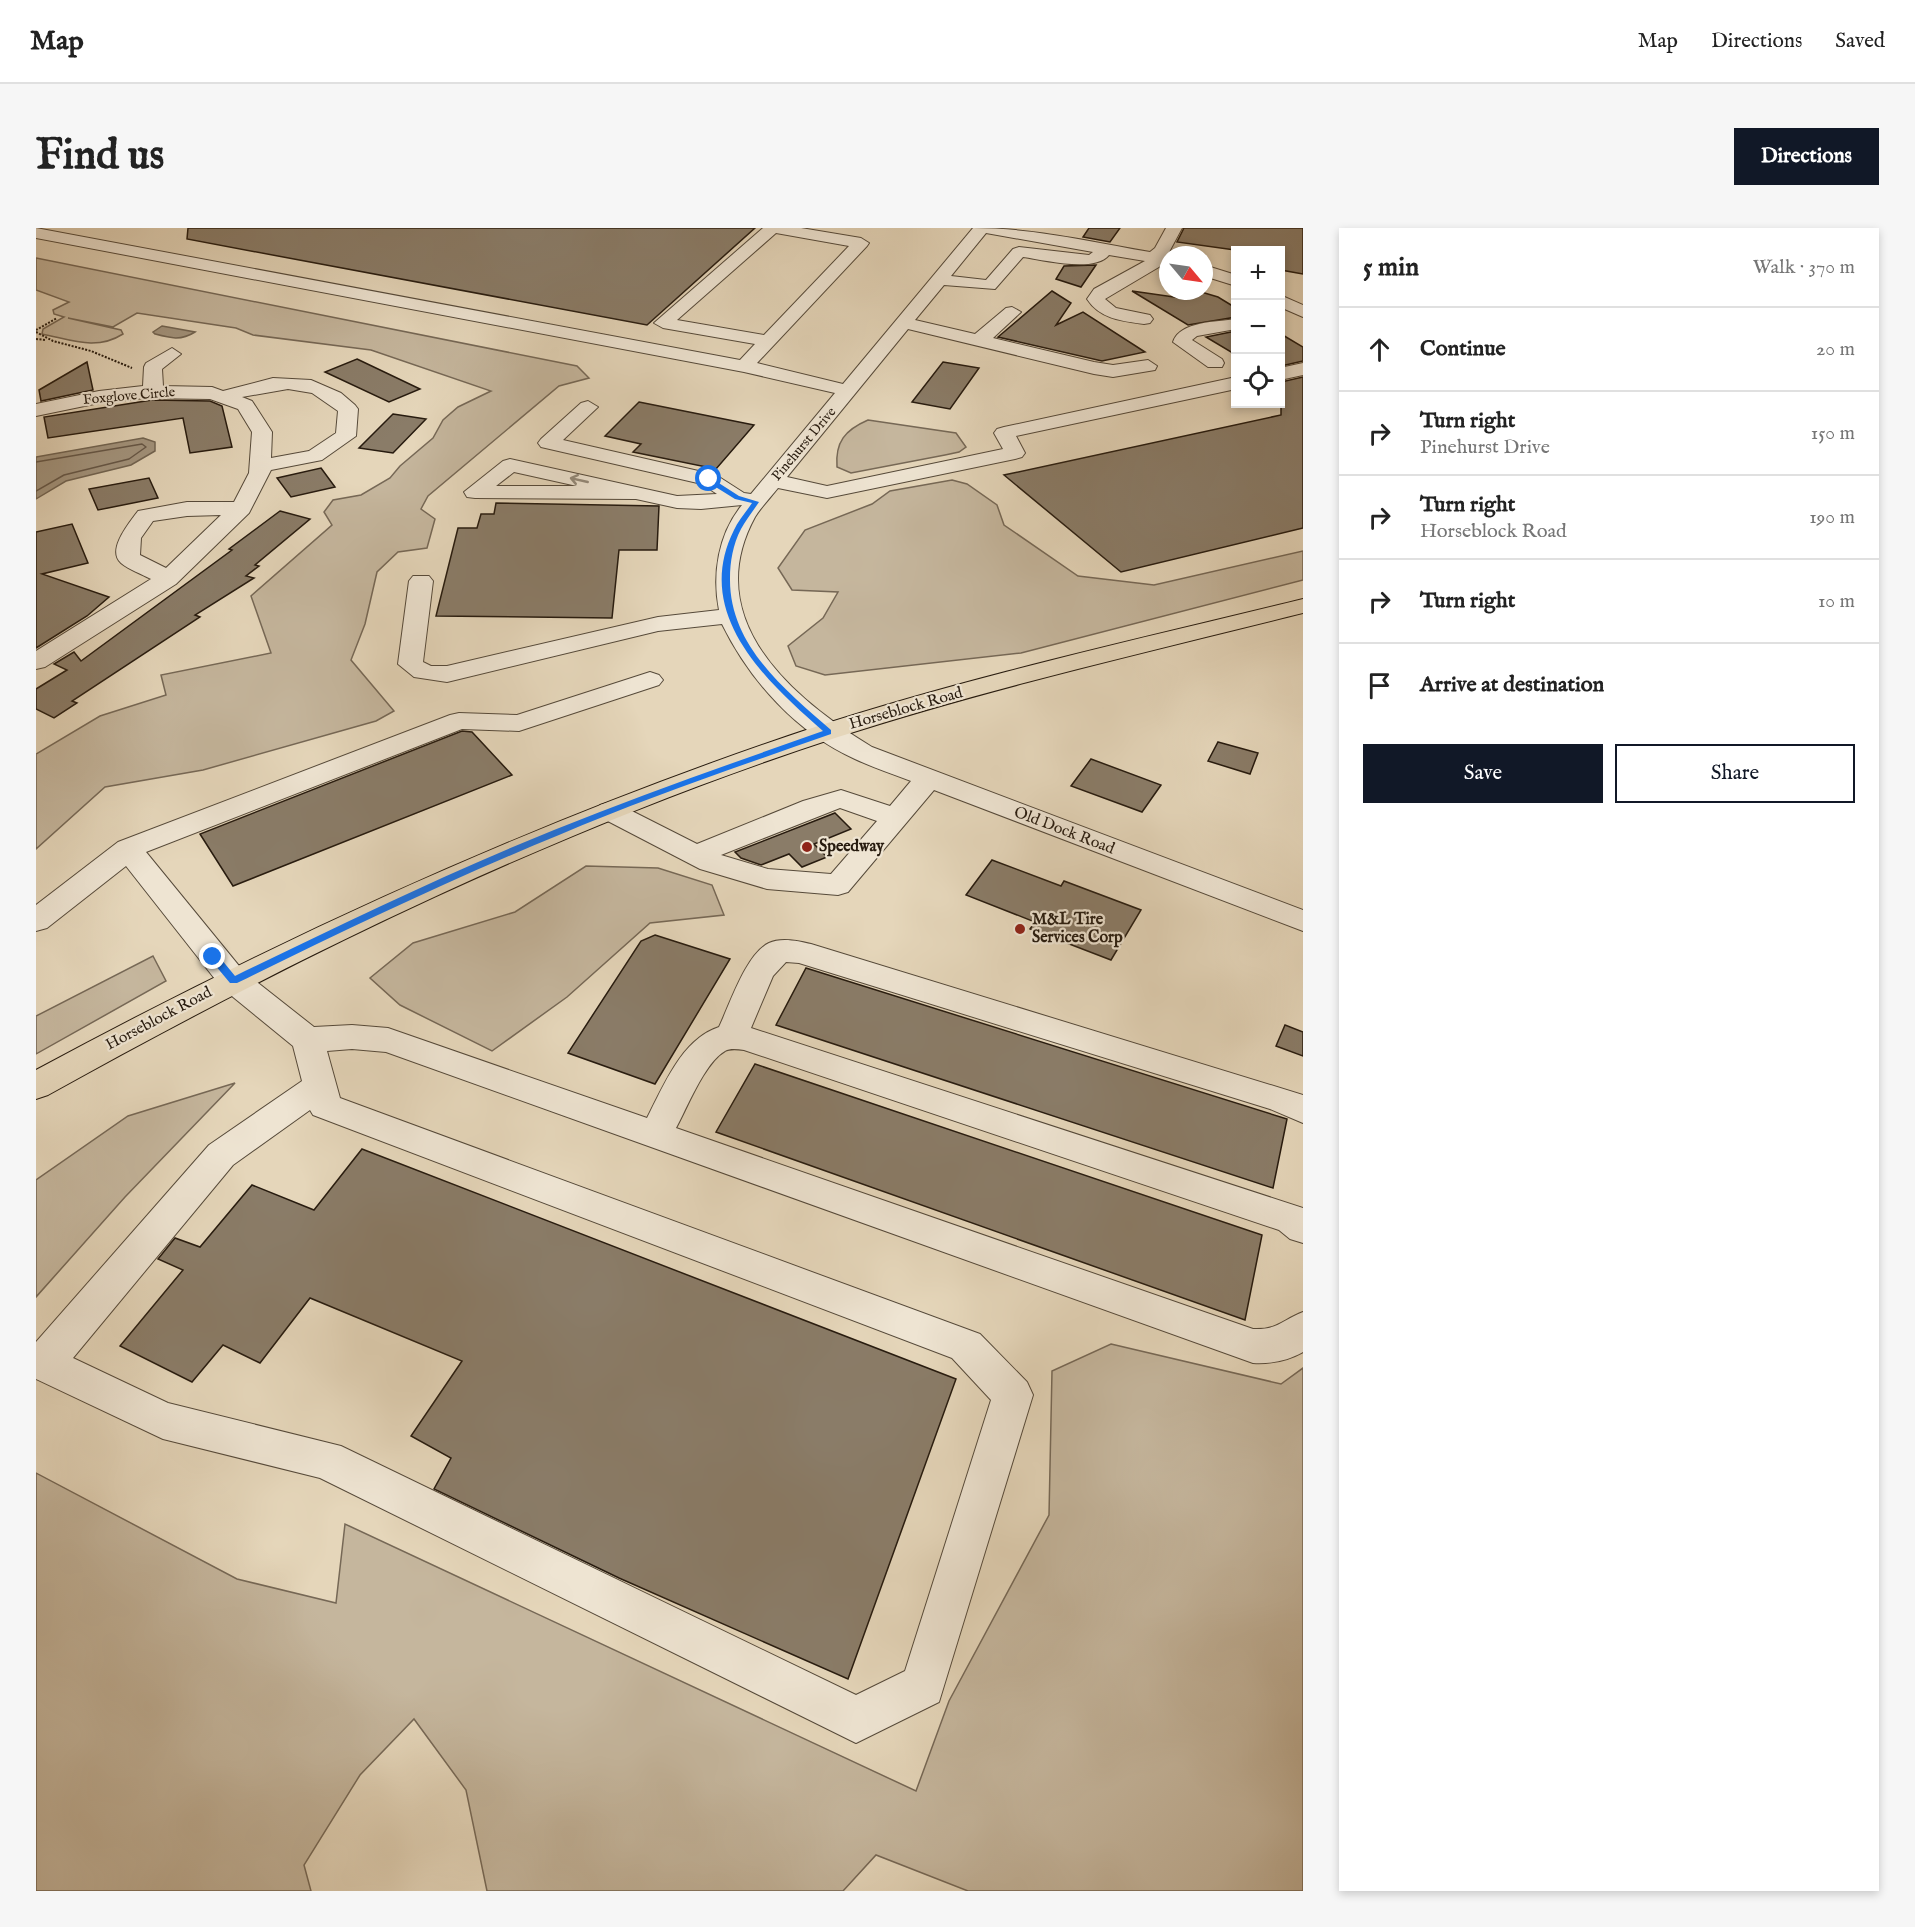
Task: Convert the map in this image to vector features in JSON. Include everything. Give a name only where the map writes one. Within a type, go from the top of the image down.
[{"type":"main road","name":"Horseblock Road","points":[[36,1086],[233,980],[407,897],[610,811],[829,732],[972,690],[1303,606]]},
{"type":"street","points":[[744,366],[768,341],[815,292],[861,243],[773,228],[663,323],[768,341]]},
{"type":"street","points":[[984,228],[1159,257]]},
{"type":"street","name":"Pinehurst Drive","points":[[829,732],[796,705],[763,671],[737,635],[729,616],[726,599],[727,561],[746,500],[773,481],[984,228]]},
{"type":"street","points":[[1165,246],[1174,228]]},
{"type":"street","points":[[36,233],[744,366],[849,391]]},
{"type":"street","points":[[940,280],[988,285],[993,283],[1019,252],[1090,260],[1098,257],[1106,247]]},
{"type":"street","points":[[1144,319],[1107,310],[1099,305],[1096,299],[1100,293],[1159,260]]},
{"type":"street","points":[[1213,273],[1231,279]]},
{"type":"street","points":[[981,339],[1012,312]]},
{"type":"street","points":[[905,322],[1094,368],[1113,371],[1148,366]]},
{"type":"street","points":[[1215,363],[1182,342],[1183,338],[1191,332],[1231,325]]},
{"type":"street","points":[[153,383],[153,368],[172,354]]},
{"type":"street","points":[[1285,373],[1303,369]]},
{"type":"street","name":"Foxglove Circle","points":[[36,410],[153,383],[212,393],[245,405],[262,432],[260,473],[242,508],[168,579],[36,662]]},
{"type":"street","name":"Foxglove Circle","points":[[223,397],[265,383],[302,383],[334,394],[348,410],[346,436],[315,456],[261,466]]},
{"type":"street","points":[[773,481],[827,492],[1015,453],[1004,433],[1231,384]]},
{"type":"street","points":[[588,407],[548,443],[709,479],[746,500]]},
{"type":"street","points":[[636,493],[475,492],[510,465],[689,503],[746,500]]},
{"type":"street","points":[[168,579],[129,558],[130,538],[146,516],[187,509],[242,508]]},
{"type":"street","points":[[421,581],[411,664],[418,671],[430,675],[447,674],[658,624],[729,616]]},
{"type":"street","points":[[36,921],[128,849],[459,721],[519,723],[650,680]]},
{"type":"street","name":"Old Dock Road","points":[[829,732],[875,759],[1303,921]]},
{"type":"street","points":[[610,811],[710,862],[767,879],[838,885],[928,779]]},
{"type":"street","points":[[696,855],[813,807],[841,799],[895,818]]},
{"type":"street","points":[[128,849],[233,980],[308,1040],[326,1106],[966,1346],[1013,1395],[923,1686],[856,1720],[326,1460],[163,1420],[40,1362],[221,1155],[320,1086]]},
{"type":"street","points":[[731,1037],[760,971],[778,951],[800,952],[1281,1100],[1303,1110]]},
{"type":"street","points":[[308,1040],[352,1037],[388,1040],[1253,1346],[1274,1348],[1292,1341],[1303,1329]]},
{"type":"street","points":[[655,1134],[703,1051],[716,1040],[731,1037],[745,1038],[1281,1216],[1303,1228]]},
{"type":"path","points":[[50,340],[36,331],[57,318]]},
{"type":"path","points":[[36,339],[50,340],[91,351],[153,383]]},
{"type":"shaded area","points":[[36,258],[577,366],[589,378],[559,386],[428,496],[421,509],[435,519],[427,548],[398,552],[377,572],[365,624],[351,660],[394,711],[376,721],[203,770],[105,787],[36,849],[36,754],[100,716],[166,695],[161,675],[271,653],[251,596],[332,525],[324,512],[333,500],[361,495],[390,478],[400,466],[433,438],[443,420],[458,407],[491,391],[371,350],[253,335],[236,328],[137,313],[113,327],[68,318],[121,330],[123,334],[103,342],[84,343],[42,334],[43,329],[64,317],[54,314],[53,310],[69,302],[36,290]]},
{"type":"shaded area","points":[[868,420],[956,433],[966,447],[959,452],[851,473],[837,467],[838,451],[843,438],[853,428]]},
{"type":"shaded area","points":[[952,480],[967,484],[997,505],[1004,525],[1078,576],[1154,585],[1303,551],[1303,580],[1021,653],[825,675],[796,666],[788,646],[823,618],[838,592],[792,590],[778,568],[805,530],[872,504],[890,491]]},
{"type":"shaded area","points":[[586,866],[658,868],[712,885],[724,915],[650,923],[567,997],[492,1051],[400,1005],[370,978],[413,943],[515,912]]},
{"type":"shaded area","points":[[153,956],[166,981],[36,1054],[36,1016]]},
{"type":"shaded area","points":[[235,1083],[125,1197],[36,1297],[36,1180],[128,1116]]},
{"type":"shaded area","points":[[1111,1344],[1281,1384],[1303,1368],[1303,1891],[968,1891],[876,1855],[843,1891],[487,1891],[466,1790],[414,1719],[360,1775],[304,1865],[311,1891],[36,1891],[36,1473],[237,1579],[336,1603],[345,1524],[916,1791],[949,1701],[1049,1515],[1052,1371]]},
{"type":"water","points":[[162,326],[195,332],[185,337],[175,338],[153,332]]},
{"type":"water","points":[[143,438],[155,442],[155,451],[131,465],[66,481],[36,499],[36,457]]},
{"type":"building","points":[[188,228],[755,228],[647,325],[187,239]]},
{"type":"building","points":[[1089,228],[1120,228],[1110,242],[1083,237]]},
{"type":"building","points":[[1184,228],[1303,228],[1303,274],[1285,271],[1285,246],[1231,246],[1231,249],[1177,242]]},
{"type":"building","points":[[1096,265],[1081,287],[1056,279],[1064,266]]},
{"type":"building","points":[[1052,291],[1071,303],[1056,325],[1083,312],[1145,352],[1102,361],[998,337]]},
{"type":"building","points":[[1132,291],[1159,295],[1159,300],[1213,300],[1213,296],[1231,305],[1231,318],[1188,325]]},
{"type":"building","points":[[1231,332],[1231,352],[1206,337]]},
{"type":"building","points":[[1285,336],[1303,347],[1303,361],[1285,365]]},
{"type":"building","points":[[357,359],[420,389],[389,402],[325,372]]},
{"type":"building","points":[[87,362],[93,390],[41,401],[39,390]]},
{"type":"building","points":[[943,362],[979,368],[950,409],[912,402]]},
{"type":"building","points":[[1303,377],[1303,528],[1121,572],[1004,475],[1281,415],[1281,408],[1285,408],[1285,381]]},
{"type":"building","points":[[152,400],[210,401],[222,406],[232,447],[190,453],[183,418],[48,438],[44,417]]},
{"type":"building","points":[[639,402],[754,425],[716,469],[633,452],[641,444],[605,436]]},
{"type":"building","points":[[393,414],[426,419],[393,453],[359,448]]},
{"type":"building","points":[[321,468],[335,487],[291,497],[277,478]]},
{"type":"building","points":[[149,478],[158,498],[98,510],[89,489]]},
{"type":"building","points":[[496,503],[659,506],[657,550],[619,550],[612,618],[436,616],[458,528],[477,528],[481,514],[494,514]]},
{"type":"building","points":[[280,511],[310,519],[255,565],[259,566],[246,576],[254,578],[195,615],[200,617],[72,701],[77,703],[54,718],[36,709],[36,689],[67,670],[54,664],[74,652],[81,661],[232,550],[229,549]]},
{"type":"building","points":[[72,524],[88,563],[42,574],[109,597],[87,616],[36,648],[36,532]]},
{"type":"building","points":[[462,731],[472,732],[512,775],[233,886],[200,834]]},
{"type":"building","points":[[1218,742],[1258,753],[1250,774],[1208,761]]},
{"type":"building","points":[[1091,759],[1161,785],[1142,812],[1071,786]]},
{"type":"building","points":[[835,813],[851,829],[814,844],[827,857],[802,867],[789,854],[761,865],[741,858],[735,852]]},
{"type":"building","points":[[992,860],[1061,886],[1064,881],[1141,910],[1111,960],[1030,929],[1035,922],[966,895]]},
{"type":"building","points":[[655,935],[730,959],[655,1084],[568,1053],[641,941]]},
{"type":"building","points":[[806,968],[1287,1119],[1273,1188],[776,1025]]},
{"type":"building","points":[[1285,1025],[1303,1032],[1303,1056],[1276,1046]]},
{"type":"building","points":[[755,1064],[1262,1235],[1245,1320],[716,1132]]},
{"type":"building","points":[[362,1149],[956,1379],[848,1679],[619,1578],[434,1489],[451,1458],[411,1436],[462,1361],[310,1298],[260,1363],[223,1345],[192,1382],[120,1346],[183,1270],[158,1259],[175,1238],[200,1247],[252,1185],[314,1210]]},
{"type":"place","name":"Speedway","points":[[807,847]]},
{"type":"place","name":"M&L Tire Services Corp","points":[[1020,929]]},
{"type":"route","points":[[213,957],[233,980],[407,897],[556,832],[768,752],[829,732],[780,690],[737,635],[729,616],[726,599],[727,561],[737,530],[755,502],[737,498],[709,479]]}]
